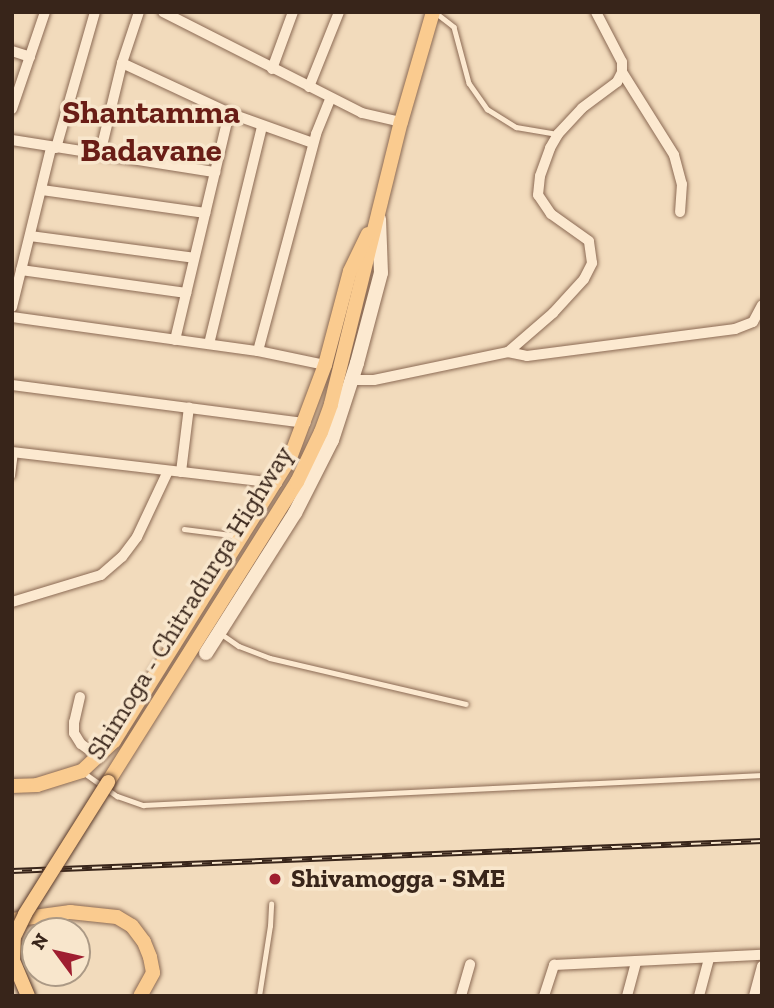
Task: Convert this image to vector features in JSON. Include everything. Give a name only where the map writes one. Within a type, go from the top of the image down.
[{"type":"main road","name":"Shimoga - Chitradurga Highway","points":[[28,996],[13,961],[14,937],[24,914],[297,482],[321,432],[331,404],[401,122],[434,12]]},
{"type":"main road","points":[[12,786],[37,785],[82,771],[114,741],[277,483],[306,423],[325,365],[350,271],[379,210]]},
{"type":"main road","points":[[12,920],[35,915],[90,913],[117,917],[132,926],[144,942],[153,974],[140,996]]},
{"type":"street","points":[[12,109],[45,12]]},
{"type":"street","points":[[12,307],[42,190],[95,12]]},
{"type":"street","points":[[100,154],[122,63],[139,12]]},
{"type":"street","points":[[163,12],[330,99],[362,113],[401,122]]},
{"type":"street","points":[[272,69],[293,12]]},
{"type":"street","points":[[309,87],[339,12]]},
{"type":"street","points":[[508,352],[553,313],[584,279],[592,263],[589,241],[551,215],[538,195],[540,176],[558,134],[582,108],[617,82],[622,72],[622,62],[596,12]]},
{"type":"street","points":[[12,51],[30,57]]},
{"type":"street","points":[[122,63],[229,113],[313,144]]},
{"type":"street","points":[[622,72],[674,155],[682,184],[680,212]]},
{"type":"street","points":[[258,351],[313,144],[330,99]]},
{"type":"street","points":[[175,340],[229,113]]},
{"type":"street","points":[[209,344],[262,126]]},
{"type":"street","points":[[12,140],[215,172]]},
{"type":"street","points":[[42,190],[205,213]]},
{"type":"street","points":[[206,653],[314,479],[332,440],[352,380],[381,273],[379,210]]},
{"type":"street","points":[[30,236],[194,258]]},
{"type":"street","points":[[21,270],[186,293]]},
{"type":"street","points":[[352,380],[374,380],[508,352],[527,356],[735,329],[753,322],[762,305]]},
{"type":"street","points":[[12,317],[258,351],[325,365]]},
{"type":"street","points":[[12,385],[306,423]]},
{"type":"street","points":[[181,472],[189,407]]},
{"type":"street","points":[[14,452],[277,483]]},
{"type":"street","points":[[12,602],[101,575],[122,557],[136,537],[168,471]]},
{"type":"street","points":[[80,696],[74,733],[81,744],[99,757]]},
{"type":"street","points":[[544,996],[554,965],[762,955]]},
{"type":"street","points":[[699,996],[709,958]]},
{"type":"street","points":[[627,996],[636,962]]},
{"type":"street","points":[[461,996],[470,964]]},
{"type":"street","points":[[754,996],[762,966]]},
{"type":"lane","points":[[434,12],[454,27],[469,83],[487,109],[516,127],[558,134]]},
{"type":"lane","points":[[12,476],[14,452]]},
{"type":"lane","points":[[184,529],[243,537]]},
{"type":"lane","points":[[219,632],[239,646],[270,658],[466,704]]},
{"type":"lane","points":[[82,771],[117,796],[143,805],[762,775]]},
{"type":"lane","points":[[258,996],[271,926],[271,904]]},
{"type":"railway","points":[[12,871],[762,841]]},
{"type":"place","name":"Shivamogga - SME","points":[[275,879]]},
{"type":"district","name":"Shantamma Badavane","points":[[151,131]]}]
